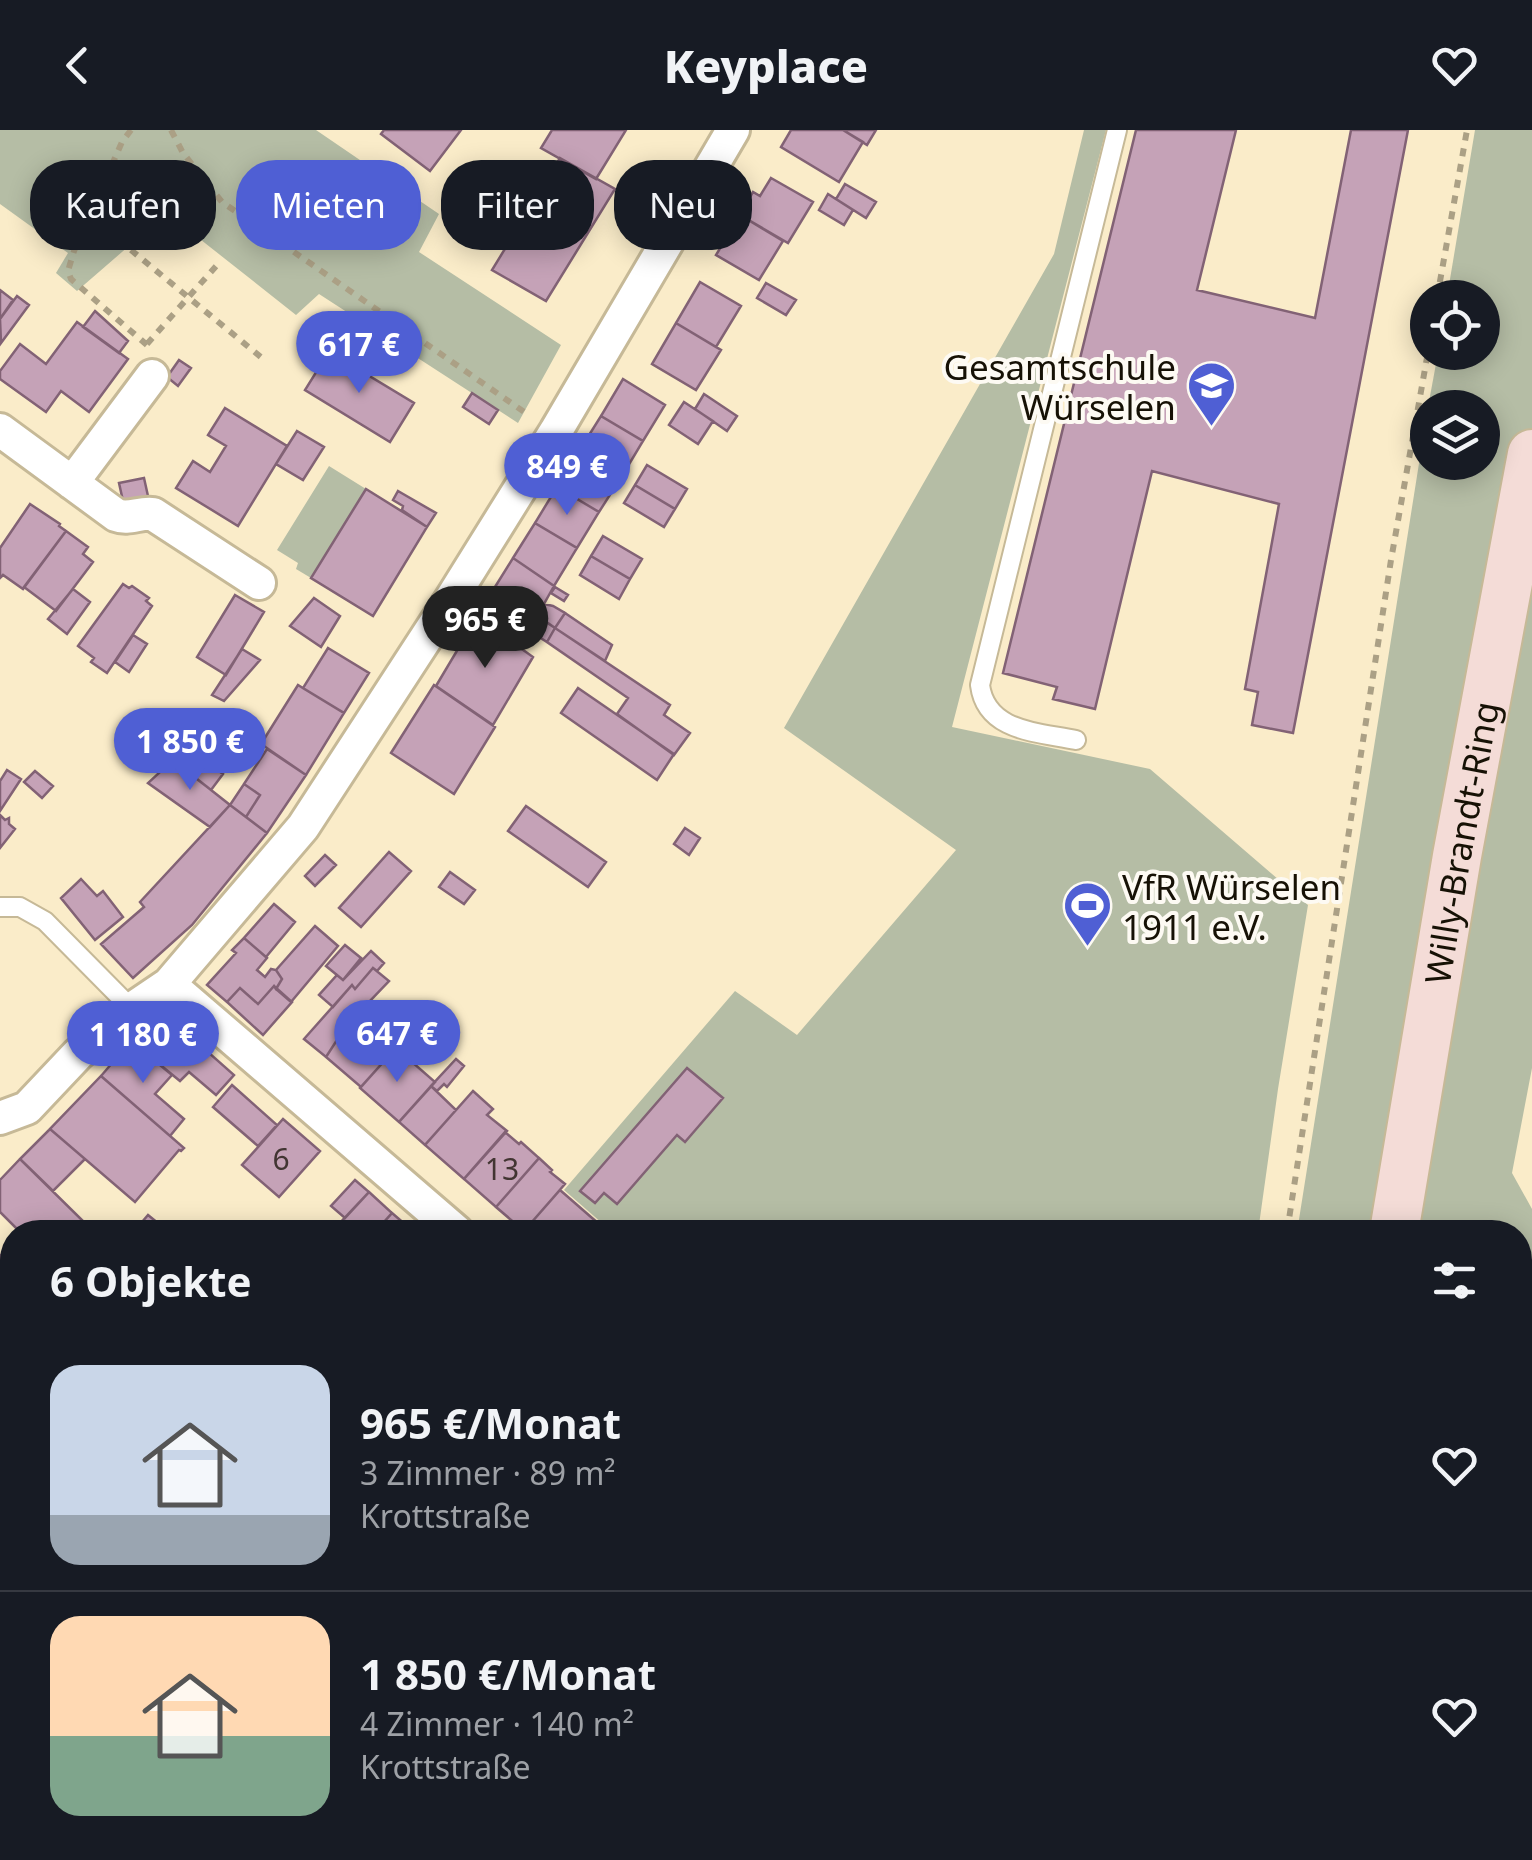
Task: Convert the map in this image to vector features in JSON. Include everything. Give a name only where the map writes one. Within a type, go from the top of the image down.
[{"type":"main road","name":"Willy-Brandt-Ring","points":[[1396,1220],[1457,856],[1532,454]]},
{"type":"street","points":[[0,1118],[27,1108],[78,1054],[132,1008],[169,984],[304,827],[556,432],[733,130]]},
{"type":"street","points":[[72,483],[149,360]]},
{"type":"street","points":[[0,430],[116,515],[125,518],[153,514],[259,584]]},
{"type":"street","points":[[169,984],[443,1220]]},
{"type":"lane","points":[[1076,740],[1009,725],[996,718],[980,685],[1117,130]]},
{"type":"lane","points":[[0,907],[20,907],[45,920],[132,1008]]},
{"type":"path","points":[[131,130],[122,142],[74,251],[68,271],[71,279],[149,360],[188,297],[216,265]]},
{"type":"path","points":[[171,130],[183,153],[222,202],[556,432]]},
{"type":"path","points":[[1441,280],[1467,130]]},
{"type":"path","points":[[131,250],[262,358]]},
{"type":"path","points":[[1290,1220],[1391,560],[1425,370]]},
{"type":"green space","points":[[0,130],[316,130],[360,160],[236,160],[236,250],[420,250],[561,345],[518,423],[319,294],[296,315],[214,250],[216,160],[30,160],[30,226],[0,204]]},
{"type":"green space","name":"VfR Würselen 1911 e.V.","points":[[1084,130],[1106,130],[952,727],[1150,769],[1308,905],[1260,1220],[598,1220],[564,1190],[735,991],[797,1035],[956,850],[784,728],[1054,254]]},
{"type":"green space","points":[[1475,130],[1532,130],[1532,1068],[1512,1173],[1532,1209],[1532,1220],[1299,1220],[1416,480],[1500,480],[1500,390],[1431,390],[1435,370],[1500,370],[1500,280],[1450,280]]},
{"type":"green space","points":[[421,202],[439,214],[421,248]]},
{"type":"green space","points":[[64,250],[124,250],[77,291],[56,273],[68,253]]},
{"type":"green space","points":[[329,466],[366,489],[311,578],[296,569],[298,563],[277,550]]},
{"type":"building","points":[[384,130],[461,130],[430,171],[421,160],[415,160],[381,134]]},
{"type":"building","points":[[552,130],[626,130],[596,179],[594,160],[562,160],[541,148]]},
{"type":"building","points":[[791,130],[843,130],[863,142],[839,182],[781,147]]},
{"type":"building","points":[[843,130],[876,130],[867,145]]},
{"type":"building","points":[[1136,130],[1236,130],[1197,290],[1315,318],[1351,130],[1408,130],[1293,733],[1252,725],[1258,692],[1245,689],[1279,504],[1152,471],[1095,709],[1053,699],[1057,687],[1003,673]]},
{"type":"building","points":[[594,177],[614,191],[594,223]]},
{"type":"building","points":[[771,178],[813,202],[788,243],[752,222],[752,194],[760,196]]},
{"type":"building","points":[[845,184],[876,202],[866,218],[836,199]]},
{"type":"building","points":[[828,194],[853,210],[844,225],[819,210]]},
{"type":"building","points":[[752,222],[783,241],[759,280],[716,255],[719,250],[752,250]]},
{"type":"building","points":[[504,250],[577,250],[546,301],[492,270]]},
{"type":"building","points":[[700,282],[741,306],[716,347],[676,323]]},
{"type":"building","points":[[766,283],[796,300],[786,315],[757,298]]},
{"type":"building","points":[[0,290],[13,300],[0,319]]},
{"type":"building","points":[[17,296],[29,305],[1,343],[0,319]]},
{"type":"building","points":[[95,311],[128,341],[119,353],[83,327]]},
{"type":"building","points":[[77,322],[128,359],[89,412],[61,391],[46,412],[0,379],[0,371],[20,344],[46,364]]},
{"type":"building","points":[[676,323],[721,350],[696,390],[652,364]]},
{"type":"building","points":[[323,348],[337,356],[340,350],[347,354],[343,360],[414,403],[390,442],[305,390],[325,358],[319,355]]},
{"type":"building","points":[[179,360],[191,368],[178,386],[167,377]]},
{"type":"building","points":[[623,379],[665,405],[643,441],[601,416]]},
{"type":"building","points":[[472,393],[498,410],[489,424],[463,407]]},
{"type":"building","points":[[704,394],[737,416],[727,431],[695,409]]},
{"type":"building","points":[[684,402],[713,421],[698,444],[669,425]]},
{"type":"building","points":[[225,408],[287,446],[238,526],[176,488],[193,461],[210,472],[226,446],[208,435]]},
{"type":"building","points":[[601,416],[643,441],[622,476],[579,451]]},
{"type":"building","points":[[297,431],[324,447],[303,480],[276,464]]},
{"type":"building","points":[[579,451],[622,476],[599,512],[557,487]]},
{"type":"building","points":[[647,465],[687,489],[675,509],[635,485]]},
{"type":"building","points":[[144,478],[148,496],[123,501],[119,483]]},
{"type":"building","points":[[635,485],[675,509],[664,527],[624,503]]},
{"type":"building","points":[[557,487],[599,512],[577,548],[535,523]]},
{"type":"building","points":[[366,489],[427,527],[373,616],[311,578]]},
{"type":"building","points":[[398,491],[436,513],[427,527],[393,500]]},
{"type":"building","points":[[30,504],[66,531],[23,589],[3,575],[0,578],[0,548]]},
{"type":"building","points":[[535,523],[577,548],[554,586],[513,558]]},
{"type":"building","points":[[66,531],[88,547],[83,554],[93,562],[56,611],[24,587]]},
{"type":"building","points":[[603,536],[642,559],[630,579],[591,556]]},
{"type":"building","points":[[591,556],[630,579],[619,599],[580,575]]},
{"type":"building","points":[[513,558],[554,586],[544,604],[565,613],[555,628],[495,587]]},
{"type":"building","points":[[123,584],[149,598],[146,601],[152,606],[107,673],[78,646]]},
{"type":"building","points":[[495,587],[555,628],[547,642],[531,626],[519,646],[477,617]]},
{"type":"building","points":[[555,587],[568,595],[564,601],[551,593]]},
{"type":"building","points":[[73,589],[90,602],[67,634],[48,619]]},
{"type":"building","points":[[235,595],[264,612],[226,675],[197,657]]},
{"type":"building","points":[[314,598],[340,616],[321,647],[290,626]]},
{"type":"building","points":[[565,613],[612,645],[605,661],[555,628]]},
{"type":"building","points":[[477,617],[533,657],[493,725],[436,686]]},
{"type":"building","points":[[555,628],[670,705],[664,715],[690,733],[674,755],[617,714],[628,698],[547,642]]},
{"type":"building","points":[[133,635],[147,644],[129,672],[115,662]]},
{"type":"building","points":[[328,648],[369,673],[344,713],[303,688]]},
{"type":"building","points":[[242,649],[260,660],[224,701],[212,695]]},
{"type":"building","points":[[298,685],[344,713],[306,775],[261,744]]},
{"type":"building","points":[[434,685],[495,727],[454,794],[391,753]]},
{"type":"building","points":[[578,688],[674,754],[657,780],[561,713]]},
{"type":"building","points":[[161,733],[177,744],[162,764],[147,753]]},
{"type":"building","points":[[190,745],[207,758],[193,776],[176,764]]},
{"type":"building","points":[[267,749],[306,775],[267,833],[246,817],[260,795],[244,784]]},
{"type":"building","points":[[173,760],[230,805],[210,827],[148,783]]},
{"type":"building","points":[[205,761],[223,774],[211,790],[193,776]]},
{"type":"building","points":[[7,770],[21,779],[0,811],[0,781]]},
{"type":"building","points":[[35,771],[53,786],[42,798],[24,782]]},
{"type":"building","points":[[244,784],[260,795],[246,817],[230,805]]},
{"type":"building","points":[[230,805],[267,833],[192,925],[133,978],[101,944],[144,907],[140,902]]},
{"type":"building","points":[[526,806],[606,862],[588,887],[508,831]]},
{"type":"building","points":[[0,815],[5,820],[9,818],[15,829],[0,848]]},
{"type":"building","points":[[685,828],[700,838],[689,855],[674,844]]},
{"type":"building","points":[[389,852],[411,871],[361,927],[339,908]]},
{"type":"building","points":[[325,855],[336,865],[315,886],[305,876]]},
{"type":"building","points":[[450,872],[475,890],[464,904],[439,887]]},
{"type":"building","points":[[81,879],[97,896],[103,891],[123,917],[95,940],[61,898]]},
{"type":"building","points":[[274,904],[295,922],[266,957],[244,938]]},
{"type":"building","points":[[315,926],[338,946],[291,1002],[276,989],[282,979],[276,970]]},
{"type":"building","points":[[244,938],[267,958],[257,970],[265,977],[271,969],[276,970],[282,979],[258,1004],[240,988],[227,1002],[207,985]]},
{"type":"building","points":[[345,945],[361,958],[343,980],[326,966]]},
{"type":"building","points":[[371,951],[384,963],[377,971],[373,968],[355,989],[352,985],[333,1007],[319,995],[337,975],[343,980]]},
{"type":"building","points":[[373,968],[389,981],[346,1026],[326,1057],[304,1039],[352,985],[355,989]]},
{"type":"building","points":[[274,986],[292,1002],[263,1035],[227,1002],[240,988],[258,1004]]},
{"type":"building","points":[[364,1008],[402,1041],[361,1087],[326,1057],[346,1026]]},
{"type":"building","points":[[165,1014],[234,1075],[216,1095],[189,1072],[180,1081],[131,1041],[152,1015]]},
{"type":"building","points":[[131,1041],[172,1075],[155,1094],[184,1119],[170,1136],[101,1076]]},
{"type":"building","points":[[396,1048],[435,1082],[399,1122],[360,1088]]},
{"type":"building","points":[[456,1059],[464,1066],[447,1087],[444,1084],[437,1091],[431,1086]]},
{"type":"building","points":[[687,1068],[723,1098],[685,1142],[677,1135],[617,1204],[604,1193],[595,1203],[580,1191]]},
{"type":"building","points":[[101,1076],[184,1148],[135,1202],[50,1129]]},
{"type":"building","points":[[232,1085],[277,1125],[258,1146],[213,1107]]},
{"type":"building","points":[[431,1086],[456,1110],[425,1145],[399,1122]]},
{"type":"building","points":[[473,1091],[493,1109],[487,1115],[507,1131],[464,1179],[425,1145]]},
{"type":"building","points":[[283,1119],[320,1151],[279,1197],[242,1165]]},
{"type":"building","points":[[50,1129],[85,1159],[53,1191],[20,1159]]},
{"type":"building","points":[[505,1132],[539,1158],[496,1207],[464,1179]]},
{"type":"building","points":[[539,1158],[565,1184],[534,1220],[511,1220],[496,1207]]},
{"type":"building","points":[[20,1159],[82,1220],[8,1220],[0,1212],[0,1180]]},
{"type":"building","points":[[355,1180],[369,1192],[345,1218],[331,1206]]},
{"type":"building","points":[[560,1190],[594,1220],[534,1220]]},
{"type":"building","points":[[369,1192],[392,1213],[386,1220],[343,1220]]},
{"type":"place","name":"Gesamtschule Würselen","points":[[1211,428]]},
{"type":"place","name":"VfR Würselen 1911 e.V.","points":[[1087,948]]}]
